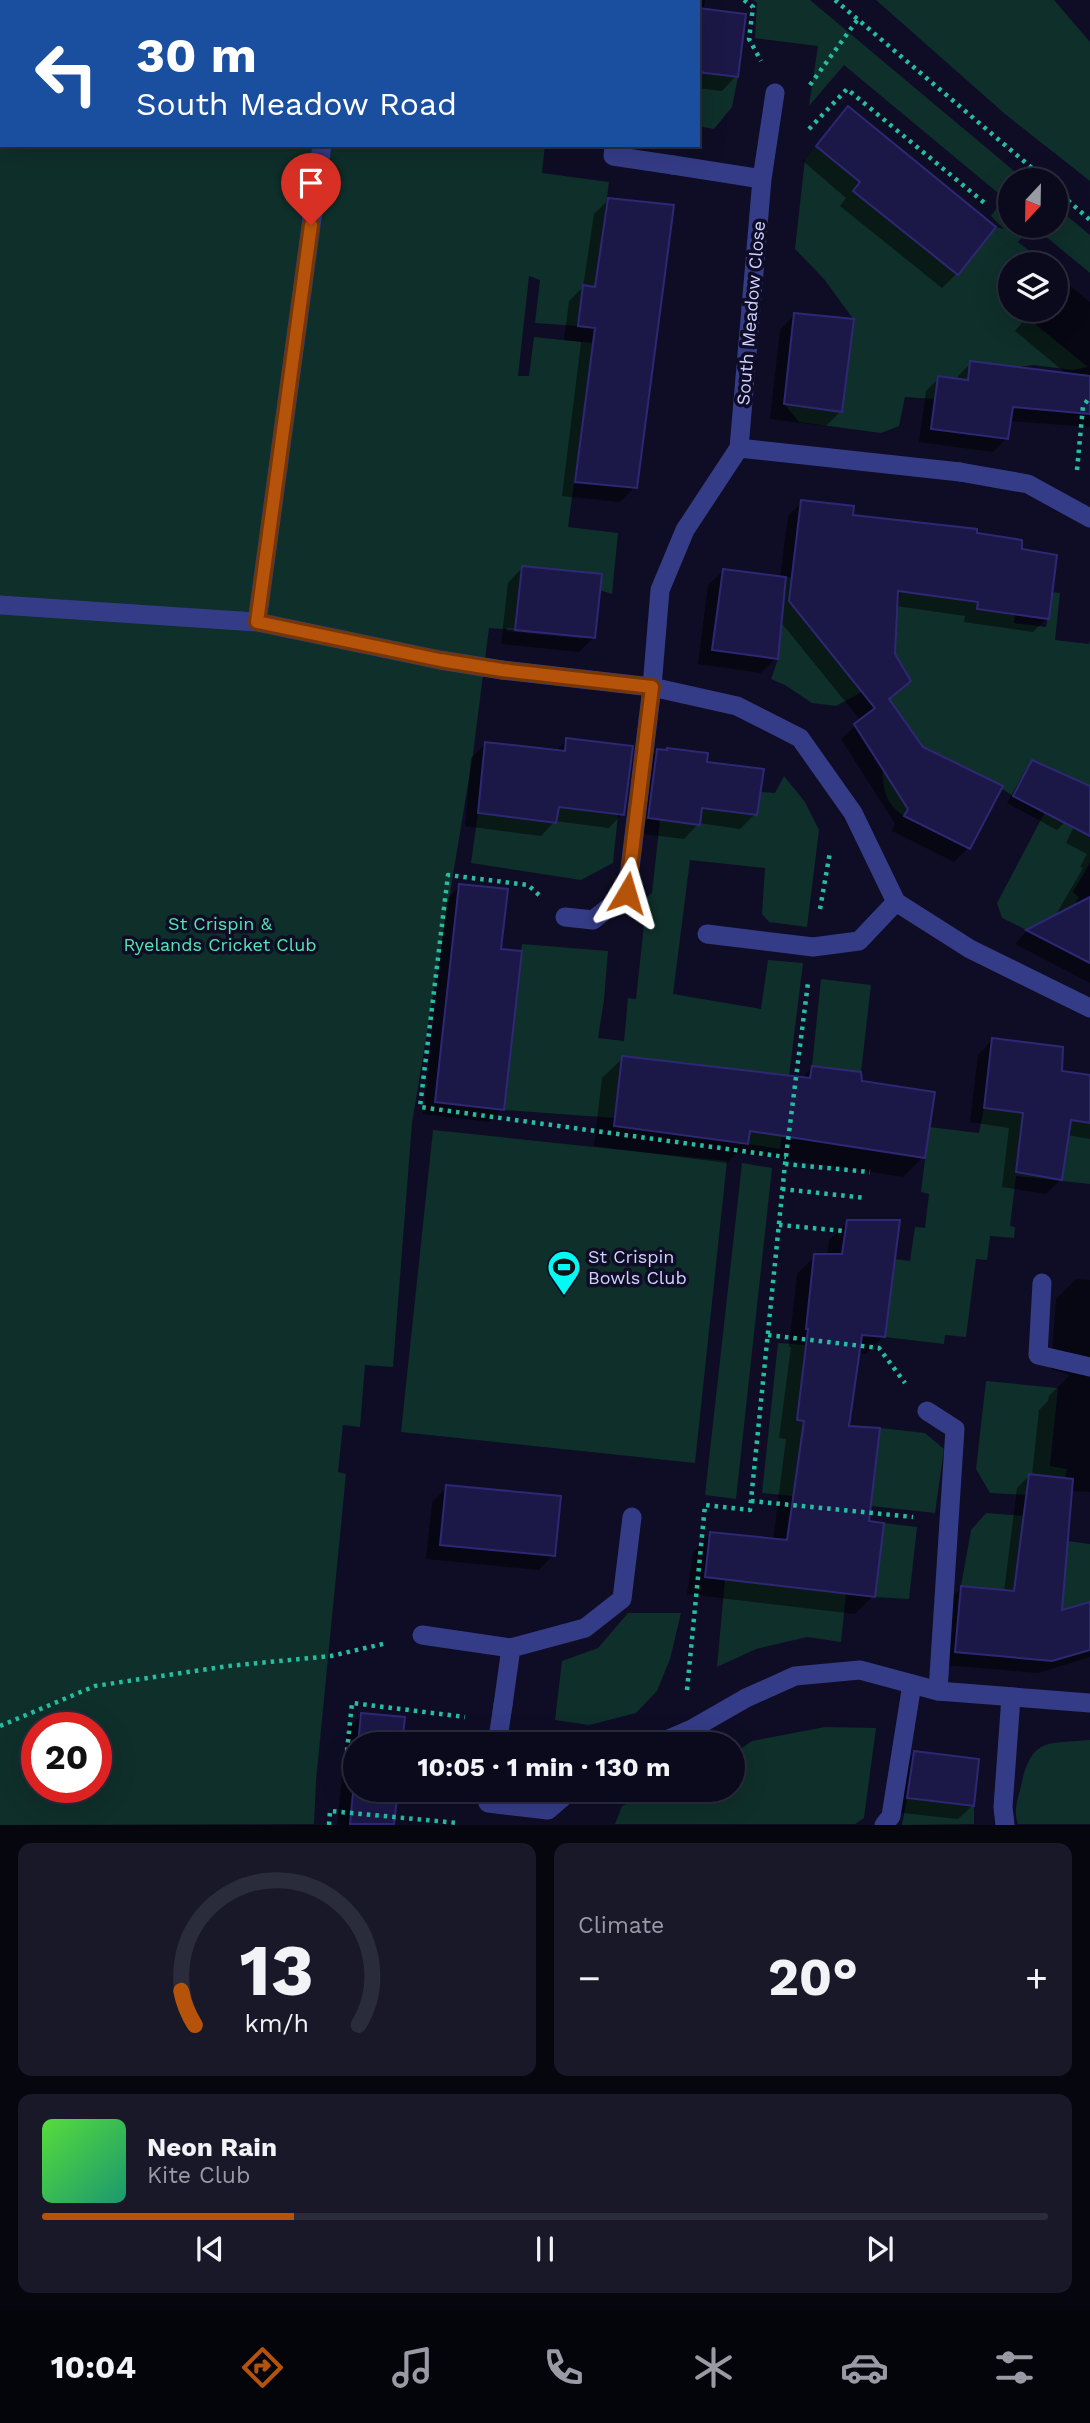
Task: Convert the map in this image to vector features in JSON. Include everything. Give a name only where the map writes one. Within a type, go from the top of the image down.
[{"type":"street","name":"South Meadow Close","points":[[565,917],[593,920],[627,893],[652,687],[660,590],[685,530],[739,448],[762,178],[775,93]]},
{"type":"street","points":[[257,622],[322,147]]},
{"type":"street","points":[[614,147],[613,156],[762,178]]},
{"type":"street","points":[[739,448],[960,472],[1028,484],[1082,514]]},
{"type":"street","points":[[0,605],[257,622],[440,660],[652,687],[737,706],[800,738],[853,813],[896,902],[970,949],[1090,1008]]},
{"type":"street","points":[[707,934],[813,947],[859,941],[896,902]]},
{"type":"street","points":[[1042,1283],[1038,1355],[1090,1367]]},
{"type":"street","points":[[927,1411],[955,1429],[939,1691]]},
{"type":"street","points":[[422,1635],[511,1648],[585,1629],[622,1600],[632,1517]]},
{"type":"street","points":[[499,1732],[511,1648]]},
{"type":"street","points":[[684,1732],[746,1698],[794,1676],[860,1670],[939,1691],[1090,1703]]},
{"type":"street","points":[[884,1825],[891,1816],[912,1684]]},
{"type":"street","points":[[1004,1825],[1010,1698]]},
{"type":"street","points":[[488,1802],[548,1810],[557,1802]]},
{"type":"path","points":[[744,0],[752,7],[749,39],[775,84],[775,93]]},
{"type":"path","points":[[835,0],[1032,168]]},
{"type":"path","points":[[805,91],[858,19]]},
{"type":"path","points":[[800,134],[810,129],[847,89],[987,205]]},
{"type":"path","points":[[1068,201],[1090,220]]},
{"type":"path","points":[[1082,514],[1083,406],[1090,397]]},
{"type":"path","points":[[691,1729],[687,1688],[705,1505],[750,1510],[785,1164],[813,947],[831,842]]},
{"type":"path","points":[[565,917],[528,885],[448,875],[420,1107],[786,1157]]},
{"type":"path","points":[[785,1164],[870,1172]]},
{"type":"path","points":[[782,1189],[866,1198]]},
{"type":"path","points":[[779,1225],[845,1231]]},
{"type":"path","points":[[768,1335],[878,1348],[927,1411]]},
{"type":"path","points":[[751,1501],[949,1521]]},
{"type":"path","points":[[0,1726],[95,1686],[228,1666],[331,1656],[422,1635]]},
{"type":"path","points":[[349,1732],[352,1703],[502,1713]]},
{"type":"path","points":[[329,1825],[330,1811],[470,1825]]},
{"type":"green space","points":[[753,0],[810,0],[1011,168],[998,168],[998,193],[844,65],[809,106],[818,46],[755,38],[757,3]]},
{"type":"green space","points":[[876,0],[1054,0],[1090,42],[1090,181],[1005,114]]},
{"type":"green space","points":[[700,72],[738,77],[732,107],[714,129],[700,126]]},
{"type":"green space","points":[[816,146],[860,182],[853,191],[998,227],[998,238],[1022,238],[1018,242],[1031,252],[998,252],[998,322],[1033,322],[1088,367],[1073,370],[971,361],[968,380],[939,376],[935,399],[905,397],[899,426],[881,433],[799,422],[784,404],[842,412],[854,320],[824,279],[795,249],[805,159]]},
{"type":"green space","name":"St Crispin & Ryelands Cricket Club","points":[[0,147],[545,147],[542,173],[609,182],[595,287],[583,285],[578,326],[535,323],[540,280],[529,276],[518,376],[529,376],[534,337],[593,343],[568,527],[618,533],[612,594],[522,566],[515,630],[489,628],[473,754],[412,1123],[393,1367],[365,1365],[360,1427],[343,1425],[338,1472],[346,1474],[314,1824],[0,1825]]},
{"type":"green space","points":[[998,206],[998,223],[991,216]]},
{"type":"green space","points":[[1068,217],[1090,235],[1090,273],[1068,252],[1048,238],[1068,238]]},
{"type":"green space","points":[[787,577],[799,578],[897,611],[900,591],[978,602],[977,609],[1015,614],[1014,623],[1046,627],[1052,592],[1060,593],[1055,640],[1089,644],[1090,640],[1090,863],[1073,892],[1079,897],[1067,920],[1047,940],[1002,918],[997,903],[1065,774],[1032,760],[1013,796],[998,784],[930,770],[904,816],[893,807],[887,796],[883,784],[883,769],[921,744],[889,699],[911,681],[899,662],[862,692],[836,706],[812,703],[771,679],[778,659]]},
{"type":"green space","points":[[784,776],[805,802],[819,830],[807,927],[769,922],[762,914],[765,868],[690,860],[673,994],[761,1009],[768,960],[803,963],[780,1149],[748,1144],[756,1072],[622,1058],[615,1118],[504,1110],[522,944],[608,951],[598,1038],[624,1041],[628,998],[636,999],[647,897],[652,893],[660,820],[700,825],[702,808],[756,815],[761,792],[775,793]]},
{"type":"green space","points":[[559,807],[618,815],[613,863],[581,880],[471,863],[478,813],[556,823]]},
{"type":"green space","points":[[821,979],[871,985],[861,1072],[812,1066]]},
{"type":"green space","points":[[984,1108],[1090,1122],[1090,1184],[1016,1176],[1010,1226],[1015,1227],[1014,1238],[990,1236],[987,1260],[976,1259],[966,1337],[945,1335],[944,1344],[885,1337],[894,1259],[910,1261],[915,1227],[925,1228],[929,1194],[921,1192],[929,1127],[979,1133]]},
{"type":"green space","name":"St Crispin Bowls Club","points":[[433,1130],[727,1161],[695,1463],[401,1432]]},
{"type":"green space","points":[[742,1163],[772,1168],[736,1499],[705,1495]]},
{"type":"green space","points":[[778,1343],[806,1345],[797,1420],[804,1421],[793,1496],[762,1493]]},
{"type":"green space","points":[[986,1381],[1058,1388],[1050,1466],[1067,1469],[1065,1478],[1029,1474],[1026,1495],[990,1493],[976,1469]]},
{"type":"green space","points":[[880,1428],[925,1433],[944,1449],[935,1513],[871,1506]]},
{"type":"green space","points":[[986,1513],[1025,1516],[1022,1535],[1090,1544],[1090,1602],[1052,1613],[1002,1608],[1004,1590],[961,1586],[971,1530]]},
{"type":"green space","points":[[884,1523],[917,1527],[909,1599],[875,1597]]},
{"type":"green space","points":[[725,1579],[846,1594],[841,1642],[807,1637],[756,1649],[717,1667]]},
{"type":"green space","points":[[628,1613],[681,1613],[670,1659],[657,1691],[636,1713],[589,1725],[555,1720],[562,1661],[598,1648]]},
{"type":"green space","points":[[825,1727],[876,1728],[864,1818],[855,1824],[615,1824],[622,1806],[631,1802],[745,1802],[745,1746],[752,1741]]},
{"type":"green space","points":[[1090,1740],[1090,1824],[1018,1824],[1016,1810],[1025,1770],[1036,1751],[1052,1743]]},
{"type":"green space","points":[[907,1798],[974,1806],[974,1824],[902,1825]]},
{"type":"building","points":[[700,8],[746,14],[738,77],[700,72]]},
{"type":"building","points":[[848,106],[996,227],[958,275],[853,191],[860,182],[816,146]]},
{"type":"building","points":[[608,198],[674,205],[637,488],[575,482],[595,328],[578,326],[583,285],[595,287]]},
{"type":"building","points":[[794,313],[854,319],[842,412],[784,404]]},
{"type":"building","points":[[970,361],[1090,376],[1090,414],[1013,407],[1008,439],[931,429],[938,376],[968,380]]},
{"type":"building","points":[[801,500],[854,506],[853,515],[977,529],[977,533],[1022,540],[1022,549],[1057,555],[1049,619],[977,609],[978,602],[898,591],[895,654],[911,681],[889,699],[923,747],[1003,786],[970,849],[904,816],[908,809],[854,724],[875,708],[789,601]]},
{"type":"building","points":[[522,566],[602,574],[595,638],[515,630]]},
{"type":"building","points":[[723,569],[786,577],[778,659],[712,650]]},
{"type":"building","points":[[566,738],[633,746],[624,815],[559,807],[556,823],[478,813],[485,742],[565,751]]},
{"type":"building","points":[[657,749],[708,753],[707,762],[764,769],[757,815],[702,808],[700,825],[648,818]]},
{"type":"building","points":[[1032,760],[1090,786],[1090,836],[1013,796]]},
{"type":"building","points":[[459,884],[508,889],[501,949],[522,951],[504,1110],[435,1102]]},
{"type":"building","points":[[1090,897],[1090,963],[1026,930]]},
{"type":"building","points":[[992,1038],[1063,1047],[1062,1071],[1090,1075],[1090,1123],[1071,1120],[1062,1180],[1016,1172],[1023,1113],[984,1108]]},
{"type":"building","points":[[622,1056],[810,1078],[812,1066],[861,1072],[862,1081],[935,1092],[925,1158],[750,1131],[748,1144],[614,1126]]},
{"type":"building","points":[[847,1220],[900,1220],[885,1337],[862,1335],[849,1426],[880,1428],[869,1521],[884,1523],[875,1597],[705,1577],[710,1532],[787,1540],[804,1421],[797,1420],[814,1254],[842,1254]]},
{"type":"building","points":[[1029,1474],[1073,1479],[1062,1610],[1090,1602],[1090,1650],[1052,1661],[955,1652],[961,1586],[1014,1591]]},
{"type":"building","points":[[446,1485],[561,1496],[555,1556],[440,1545]]},
{"type":"building","points":[[361,1713],[405,1717],[403,1732],[359,1732]]},
{"type":"building","points":[[914,1751],[979,1759],[974,1806],[907,1798]]},
{"type":"building","points":[[352,1802],[397,1802],[394,1824],[350,1824]]},
{"type":"place","name":"St Crispin Bowls Club","points":[[564,1297]]},
{"type":"route","points":[[311,225],[257,622],[440,660],[652,687],[627,893]]}]
